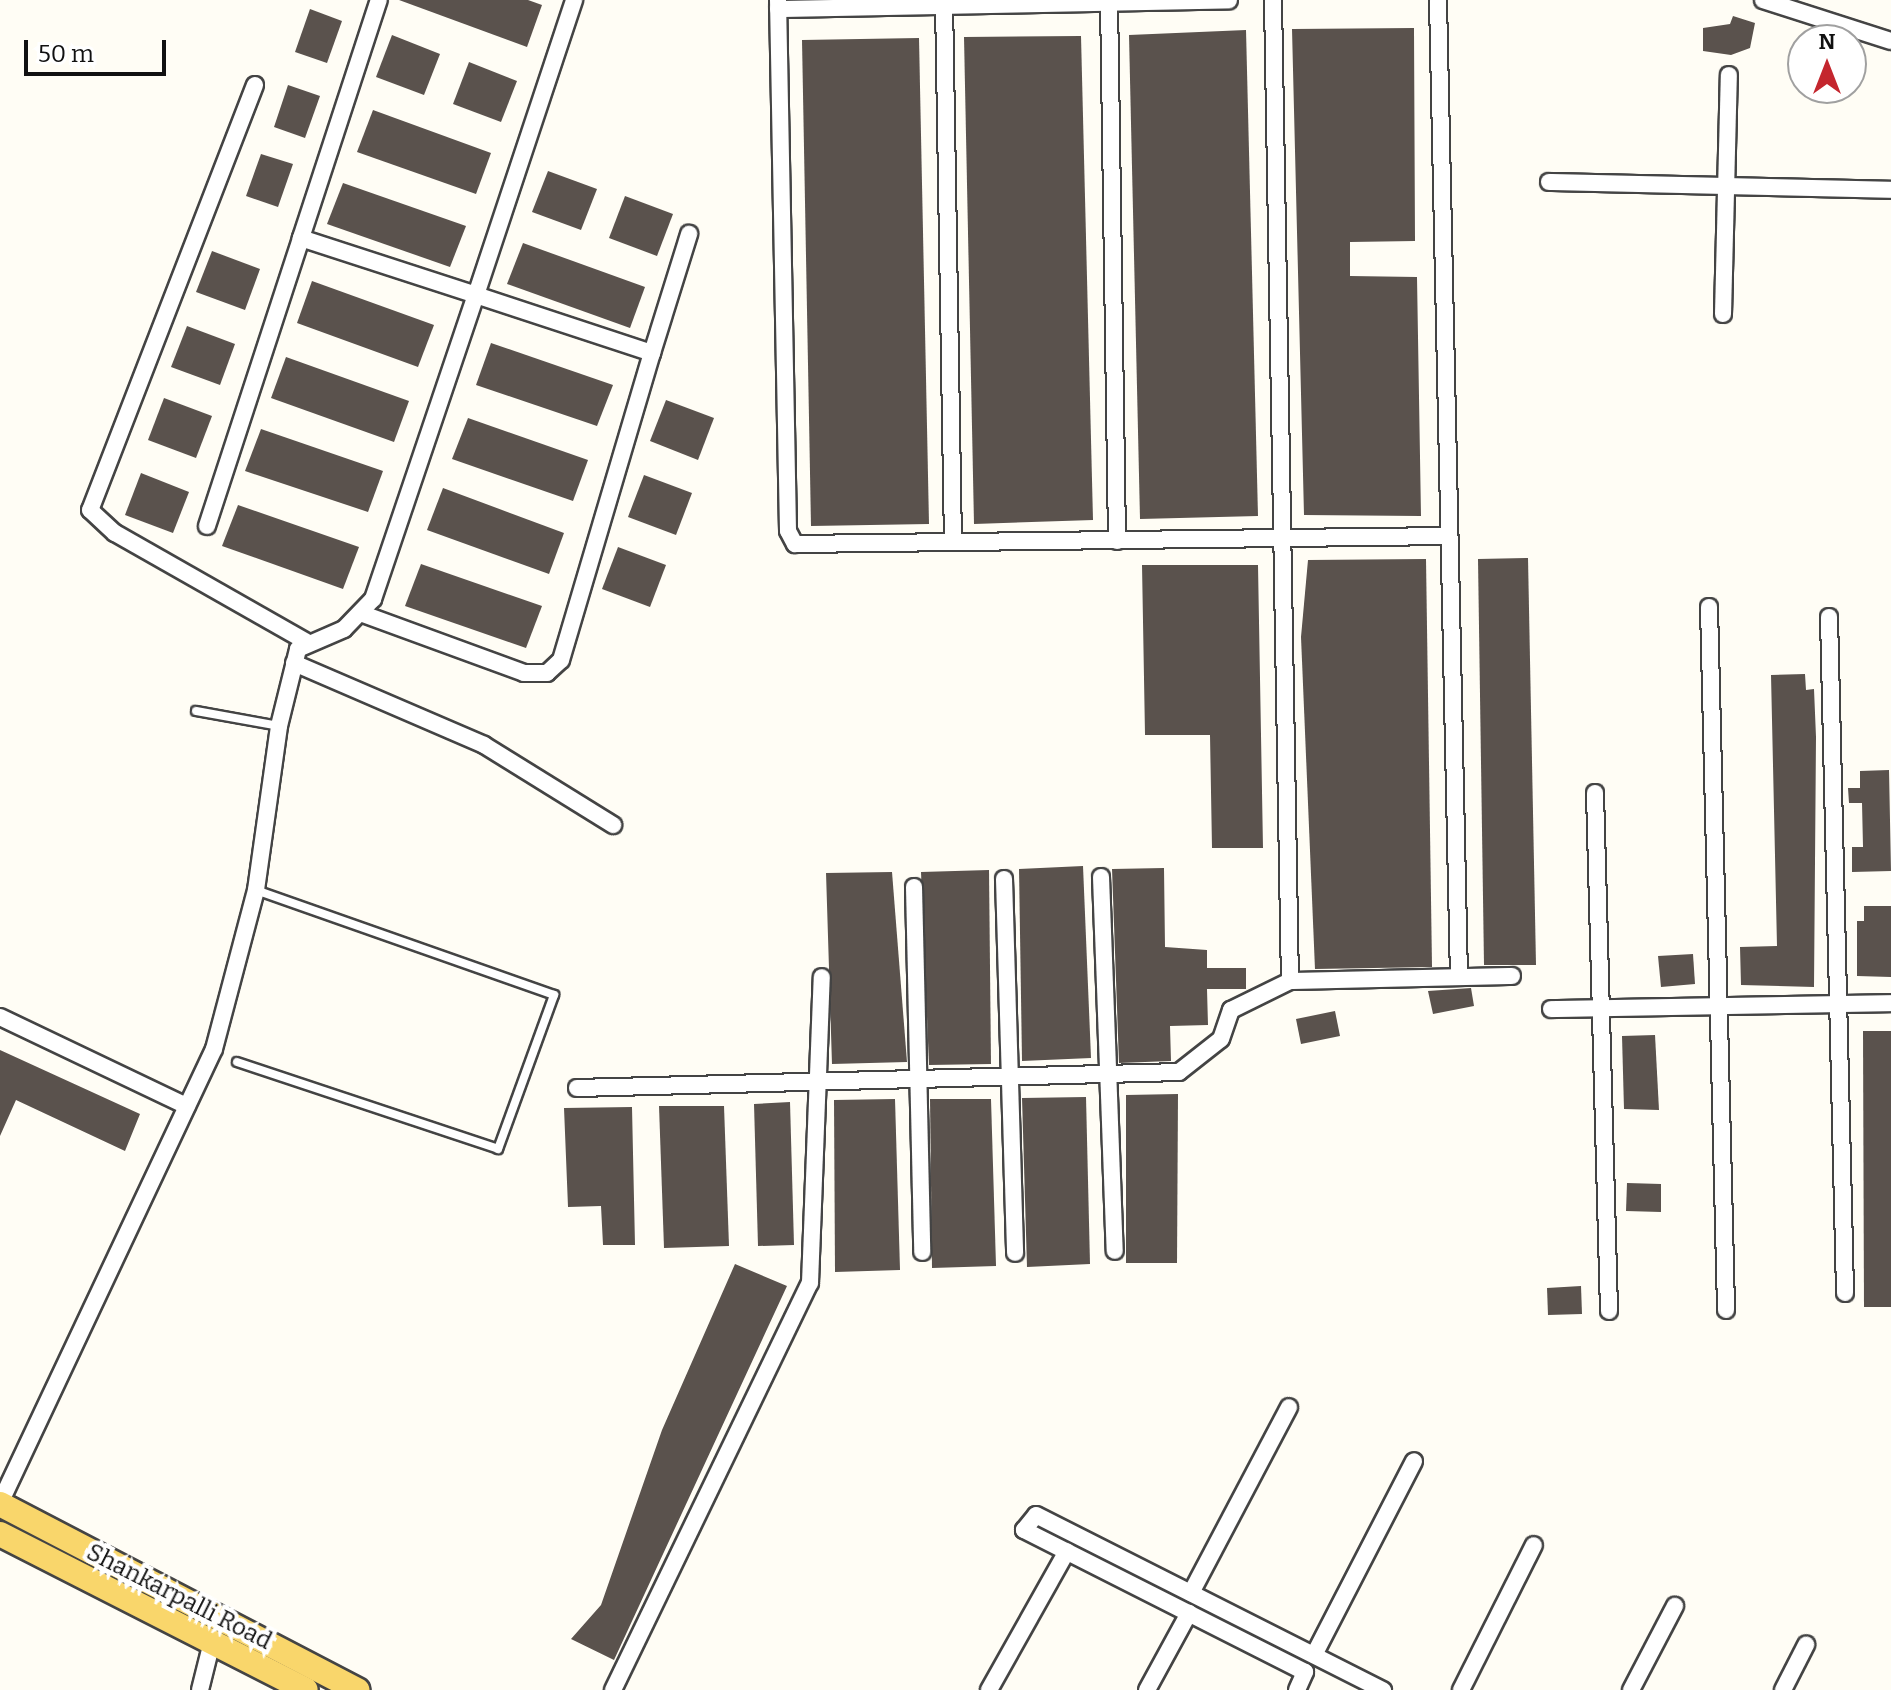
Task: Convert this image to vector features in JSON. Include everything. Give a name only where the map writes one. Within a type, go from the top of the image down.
[{"type":"main road","name":"Shankarpalli Road","points":[[0,1504],[358,1690]]},
{"type":"main road","name":"Shankarpalli Road","points":[[0,1534],[306,1690]]},
{"type":"street","points":[[207,526],[379,0]]},
{"type":"street","points":[[363,614],[476,295],[574,0]]},
{"type":"street","points":[[1229,0],[778,5],[788,531],[806,547],[953,542],[1449,536]]},
{"type":"street","points":[[1273,0],[1290,981]]},
{"type":"street","points":[[1438,0],[1459,977]]},
{"type":"street","points":[[1763,0],[1891,41]]},
{"type":"street","points":[[1109,1],[1117,541]]},
{"type":"street","points":[[944,3],[953,542]]},
{"type":"street","points":[[1723,314],[1729,75]]},
{"type":"street","points":[[255,85],[90,510],[115,533],[305,641]]},
{"type":"street","points":[[1549,182],[1891,190]]},
{"type":"street","points":[[0,1504],[214,1049],[256,890],[279,726],[294,663],[305,641],[363,614],[524,673],[547,673],[561,660],[689,234]]},
{"type":"street","points":[[301,238],[652,353]]},
{"type":"street","points":[[1709,607],[1726,1310]]},
{"type":"street","points":[[1829,617],[1845,1293]]},
{"type":"street","points":[[294,663],[484,745],[613,825]]},
{"type":"street","points":[[1595,793],[1598,1008],[1609,1311]]},
{"type":"street","points":[[1101,877],[1115,1251]]},
{"type":"street","points":[[1004,879],[1007,1076],[1015,1253]]},
{"type":"street","points":[[914,887],[922,1252]]},
{"type":"street","points":[[577,1088],[818,1079],[1179,1072],[1221,1039],[1231,1010],[1290,981],[1512,976]]},
{"type":"street","points":[[613,1690],[810,1283],[822,977]]},
{"type":"street","points":[[1551,1009],[1891,1003]]},
{"type":"street","points":[[0,1017],[187,1106]]},
{"type":"street","points":[[1191,1593],[1289,1407]]},
{"type":"street","points":[[1314,1655],[1414,1461]]},
{"type":"street","points":[[1297,1690],[1305,1672],[1024,1530],[1036,1515],[1383,1690]]},
{"type":"street","points":[[1461,1690],[1534,1545]]},
{"type":"street","points":[[989,1690],[1067,1551]]},
{"type":"street","points":[[1631,1690],[1675,1606]]},
{"type":"street","points":[[1147,1690],[1189,1613]]},
{"type":"street","points":[[200,1690],[212,1642]]},
{"type":"street","points":[[1783,1690],[1806,1645]]},
{"type":"lane","points":[[196,711],[279,726]]},
{"type":"lane","points":[[237,1062],[498,1149],[554,995],[256,890]]},
{"type":"building","points":[[399,0],[528,0],[542,5],[527,47]]},
{"type":"building","points":[[310,9],[342,21],[327,63],[295,52]]},
{"type":"building","points":[[1733,16],[1755,23],[1750,48],[1731,55],[1703,51],[1703,28],[1730,24]]},
{"type":"building","points":[[1414,28],[1415,241],[1350,242],[1350,276],[1417,277],[1421,516],[1304,515],[1292,29]]},
{"type":"building","points":[[1246,30],[1258,516],[1140,519],[1129,35]]},
{"type":"building","points":[[392,35],[440,54],[424,95],[376,77]]},
{"type":"building","points":[[1081,36],[1093,520],[974,524],[964,37]]},
{"type":"building","points":[[919,38],[929,524],[811,526],[802,40]]},
{"type":"building","points":[[469,62],[517,81],[501,122],[453,104]]},
{"type":"building","points":[[288,85],[320,96],[305,138],[274,127]]},
{"type":"building","points":[[373,110],[491,153],[476,194],[357,152]]},
{"type":"building","points":[[261,154],[293,164],[278,207],[246,196]]},
{"type":"building","points":[[548,171],[597,189],[581,230],[532,212]]},
{"type":"building","points":[[343,183],[466,226],[450,267],[327,224]]},
{"type":"building","points":[[625,196],[673,214],[657,256],[609,238]]},
{"type":"building","points":[[523,243],[645,287],[630,328],[507,284]]},
{"type":"building","points":[[212,251],[260,269],[245,310],[196,292]]},
{"type":"building","points":[[312,281],[434,325],[418,367],[297,323]]},
{"type":"building","points":[[187,326],[235,344],[220,385],[171,367]]},
{"type":"building","points":[[491,343],[613,385],[597,426],[476,385]]},
{"type":"building","points":[[286,357],[409,401],[394,442],[271,398]]},
{"type":"building","points":[[164,398],[212,416],[196,458],[148,440]]},
{"type":"building","points":[[666,400],[714,418],[698,460],[650,441]]},
{"type":"building","points":[[468,418],[588,460],[573,501],[452,459]]},
{"type":"building","points":[[261,429],[383,471],[368,512],[245,471]]},
{"type":"building","points":[[141,473],[189,492],[173,533],[125,515]]},
{"type":"building","points":[[644,475],[692,493],[676,535],[628,517]]},
{"type":"building","points":[[443,488],[564,533],[549,574],[427,530]]},
{"type":"building","points":[[238,505],[359,547],[343,589],[222,546]]},
{"type":"building","points":[[618,547],[666,565],[650,607],[602,589]]},
{"type":"building","points":[[1528,558],[1536,965],[1484,965],[1478,559]]},
{"type":"building","points":[[1426,559],[1432,967],[1315,969],[1301,637],[1308,560]]},
{"type":"building","points":[[421,564],[542,606],[526,648],[405,606]]},
{"type":"building","points":[[1142,565],[1258,565],[1263,848],[1212,848],[1210,735],[1145,735]]},
{"type":"building","points":[[1805,674],[1806,690],[1814,689],[1816,737],[1814,987],[1741,985],[1740,947],[1777,946],[1771,675]]},
{"type":"building","points":[[1889,770],[1891,871],[1852,872],[1852,847],[1863,847],[1862,803],[1849,803],[1848,788],[1860,788],[1860,771]]},
{"type":"building","points":[[1083,866],[1091,1058],[1022,1061],[1019,869]]},
{"type":"building","points":[[1164,868],[1165,947],[1207,950],[1207,968],[1246,968],[1246,989],[1207,989],[1208,1025],[1170,1026],[1171,1061],[1119,1063],[1112,869]]},
{"type":"building","points":[[989,870],[991,1064],[929,1065],[921,872]]},
{"type":"building","points":[[892,872],[907,1062],[832,1064],[826,873]]},
{"type":"building","points":[[1864,906],[1891,906],[1891,977],[1857,976],[1857,921],[1864,921]]},
{"type":"building","points":[[1693,954],[1695,984],[1661,987],[1658,956]]},
{"type":"building","points":[[1471,988],[1474,1006],[1433,1014],[1428,991]]},
{"type":"building","points":[[1335,1011],[1340,1036],[1301,1044],[1296,1019]]},
{"type":"building","points":[[1863,1031],[1891,1031],[1891,1307],[1864,1307]]},
{"type":"building","points":[[1655,1035],[1659,1110],[1624,1109],[1622,1036]]},
{"type":"building","points":[[0,1050],[140,1114],[125,1151],[16,1100],[0,1136]]},
{"type":"building","points":[[1178,1094],[1177,1263],[1126,1263],[1126,1095]]},
{"type":"building","points":[[1086,1097],[1090,1264],[1027,1267],[1022,1098]]},
{"type":"building","points":[[895,1099],[900,1270],[835,1272],[834,1100]]},
{"type":"building","points":[[930,1099],[991,1099],[996,1266],[932,1268]]},
{"type":"building","points":[[790,1102],[794,1245],[758,1246],[754,1104]]},
{"type":"building","points":[[659,1106],[724,1106],[729,1246],[664,1248]]},
{"type":"building","points":[[632,1107],[635,1245],[603,1245],[601,1206],[568,1207],[564,1108]]},
{"type":"building","points":[[1627,1183],[1661,1184],[1661,1212],[1626,1211]]},
{"type":"building","points":[[735,1264],[787,1286],[614,1660],[571,1639],[601,1605],[662,1430]]},
{"type":"building","points":[[1581,1286],[1582,1314],[1548,1315],[1547,1288]]}]
